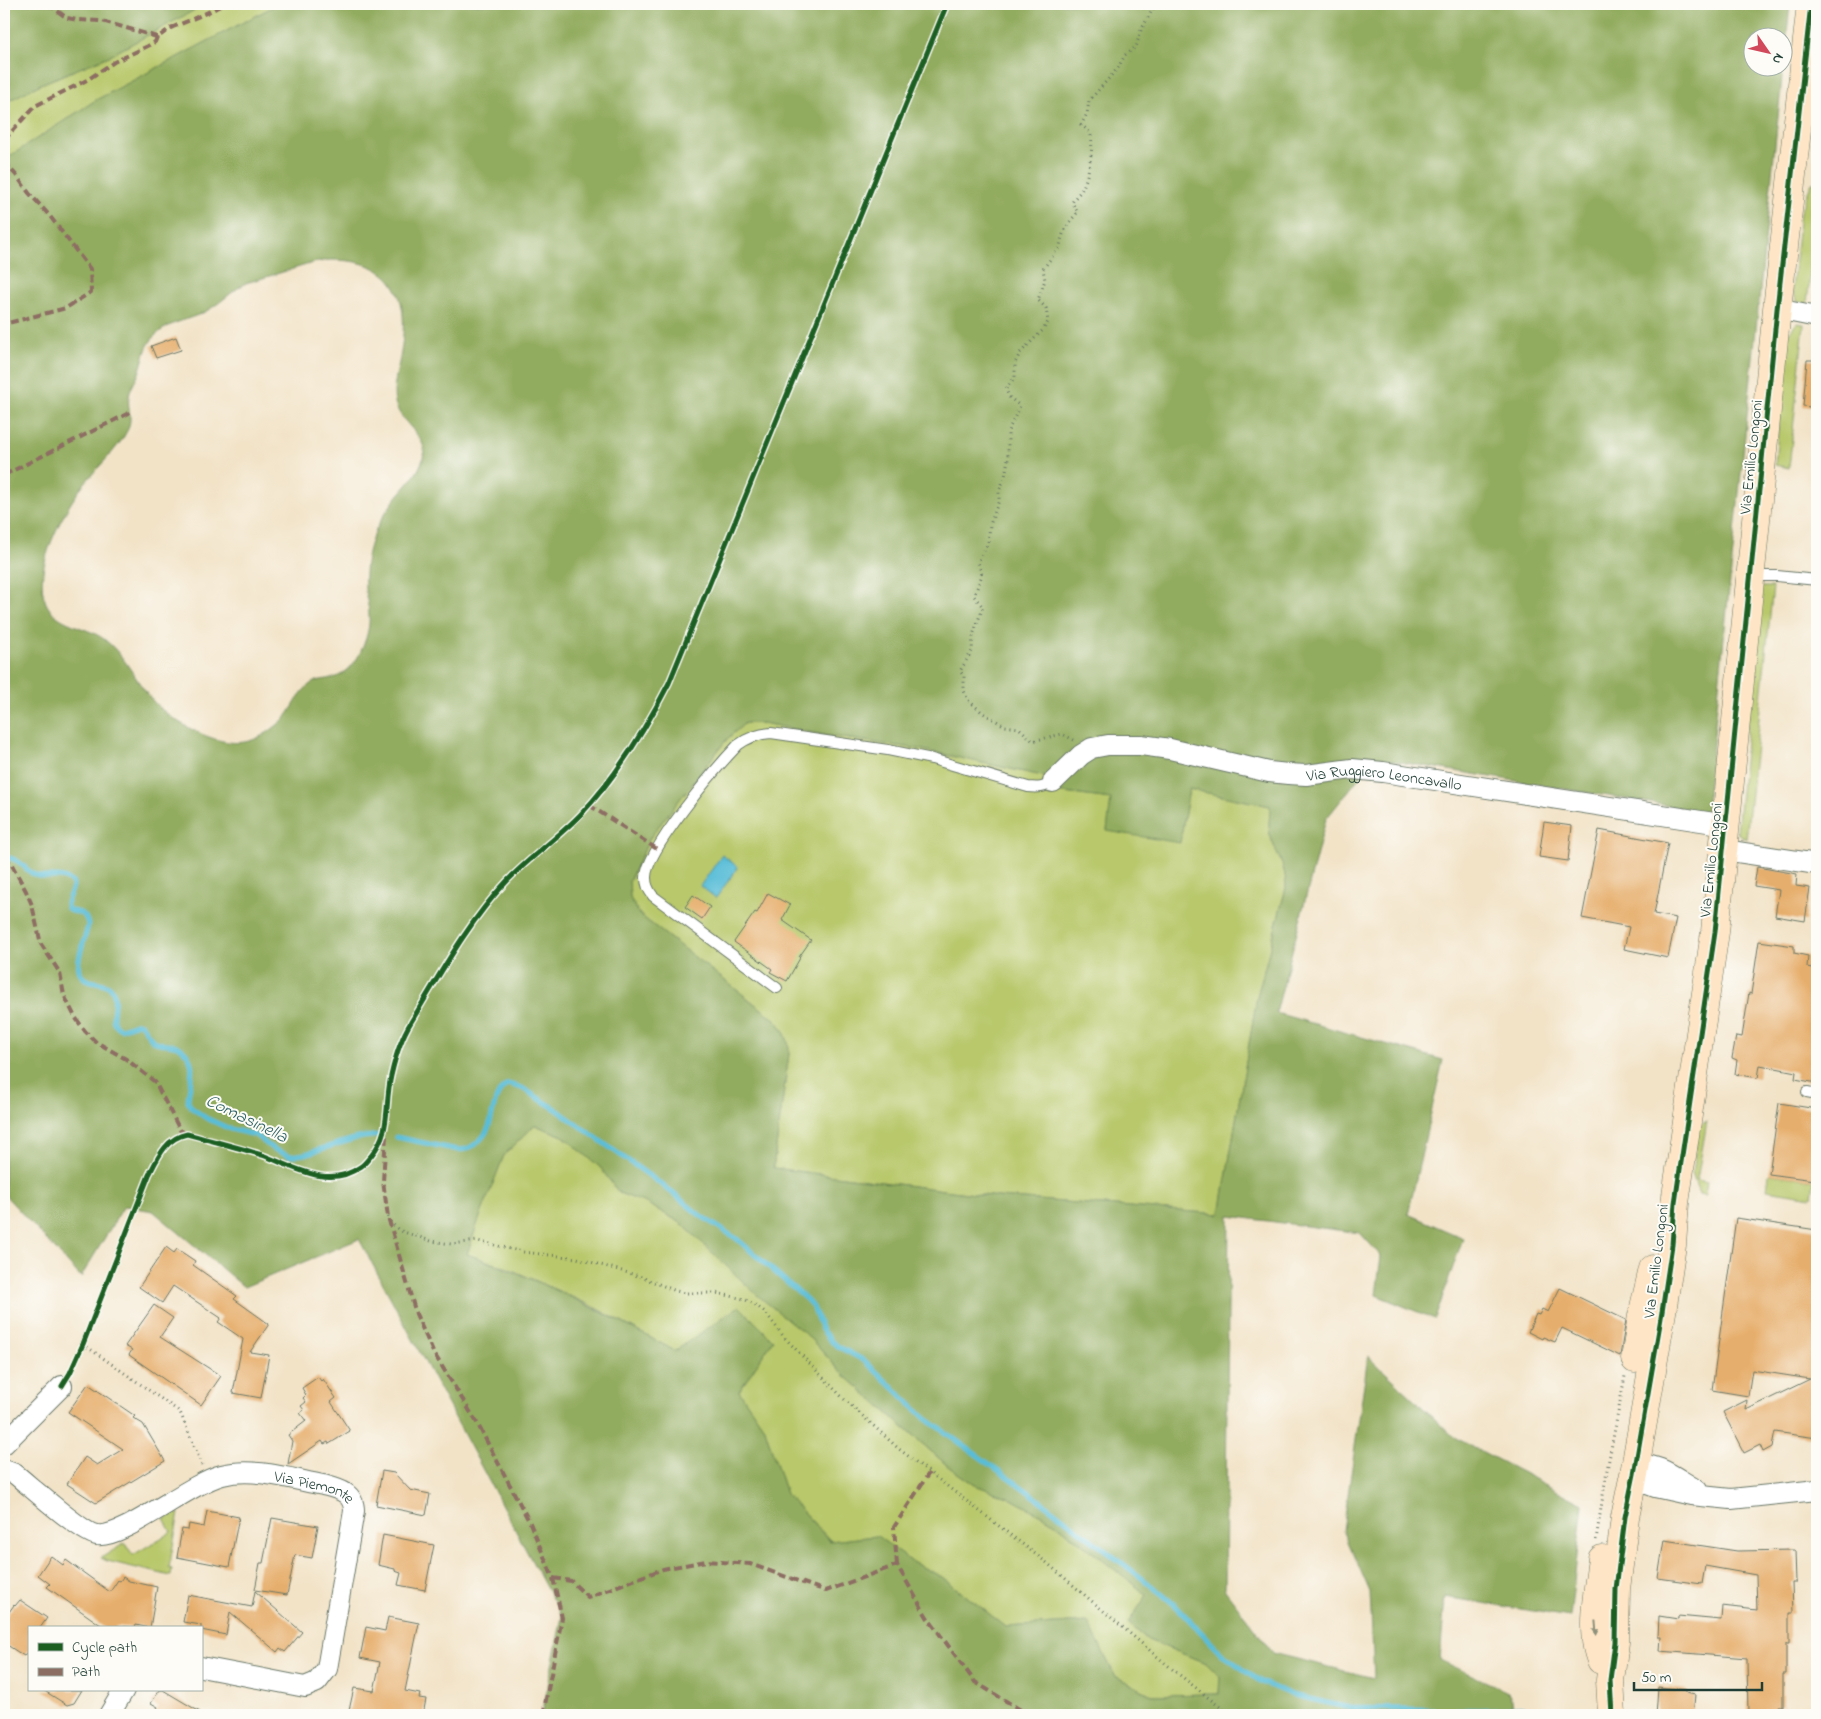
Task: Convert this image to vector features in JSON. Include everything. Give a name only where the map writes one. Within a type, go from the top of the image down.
[{"type":"street","name":"Via Emilio Longoni","points":[[1612,1715],[1610,1680],[1616,1589],[1624,1517],[1662,1312],[1672,1245],[1675,1203],[1707,994],[1725,838],[1777,309],[1811,4]]},
{"type":"street","points":[[1777,309],[1817,317]]},
{"type":"street","name":"Via Ruggiero Leoncavallo","points":[[1092,748],[1108,745],[1151,746],[1269,772],[1288,774],[1306,775],[1352,769],[1384,772],[1725,838],[1817,864]]},
{"type":"street","points":[[1053,782],[1081,755],[1092,748]]},
{"type":"street","name":"Via Emilio Longoni","points":[[1610,1680],[1599,1654],[1596,1601],[1617,1460],[1642,1316],[1650,1282],[1675,1203]]},
{"type":"street","name":"Via Emilio Longoni","points":[[1633,1470],[1628,1459],[1650,1337],[1642,1316]]},
{"type":"street","points":[[4,1444],[62,1386]]},
{"type":"street","points":[[1642,1421],[1650,1444],[1664,1467],[1668,1482]]},
{"type":"street","points":[[1633,1470],[1653,1466],[1668,1482],[1709,1497],[1742,1499],[1817,1490]]},
{"type":"street","name":"Via Piemonte","points":[[4,1470],[15,1474],[80,1527],[96,1535],[113,1534],[208,1480],[239,1472],[258,1473],[337,1488],[351,1497],[354,1511],[327,1669],[317,1682],[305,1687],[202,1667]]},
{"type":"street","name":"Via Emilio Longoni","points":[[1596,1601],[1606,1581],[1618,1498],[1624,1477],[1633,1470]]},
{"type":"street","points":[[1624,1517],[1637,1498],[1668,1482]]},
{"type":"street","points":[[108,1715],[123,1692]]},
{"type":"lane","points":[[1751,576],[1777,576],[1817,580]]},
{"type":"lane","points":[[777,988],[652,896],[648,889],[646,878],[647,869],[659,845],[685,809],[738,745],[746,739],[759,734],[771,733],[888,750],[932,759],[1028,787],[1045,787],[1053,782]]},
{"type":"path","points":[[1092,748],[1062,734],[1033,741],[1019,728],[1005,726],[968,700],[964,691],[964,676],[960,671],[972,651],[973,635],[983,607],[974,596],[982,575],[978,562],[988,543],[990,525],[999,500],[999,491],[1005,478],[1008,460],[1008,431],[1020,406],[1009,397],[1006,389],[1015,377],[1015,364],[1020,353],[1043,330],[1048,322],[1046,308],[1038,300],[1045,280],[1043,269],[1060,248],[1061,239],[1068,223],[1078,212],[1072,203],[1075,195],[1081,191],[1088,173],[1092,140],[1090,132],[1081,125],[1087,114],[1089,101],[1118,68],[1125,55],[1136,47],[1141,30],[1154,7],[1162,4]]},
{"type":"path","points":[[388,1217],[391,1223],[401,1231],[431,1241],[452,1244],[478,1241],[523,1252],[578,1258],[639,1276],[676,1291],[716,1293],[744,1299],[754,1304],[764,1312],[784,1337],[844,1399],[899,1449],[1047,1563],[1166,1664],[1230,1715]]},
{"type":"path","points":[[80,1351],[86,1335]]},
{"type":"path","points":[[83,1344],[180,1412],[208,1480]]},
{"type":"green space","points":[[4,4],[206,4],[109,56],[41,84],[4,103]]},
{"type":"green space","points":[[206,4],[278,4],[96,100],[4,160],[4,103],[41,84],[109,56]]},
{"type":"green space","points":[[278,4],[1790,4],[1788,28],[1744,28],[1744,78],[1782,78],[1706,812],[1375,758],[1326,819],[1276,1013],[1443,1060],[1408,1214],[1463,1238],[1435,1319],[1376,1295],[1381,1256],[1360,1233],[1229,1216],[1225,1590],[1273,1653],[1374,1678],[1370,1592],[1343,1530],[1368,1356],[1454,1437],[1583,1504],[1570,1617],[1445,1597],[1440,1660],[1510,1693],[1513,1715],[542,1715],[562,1617],[359,1239],[244,1287],[153,1211],[124,1206],[81,1277],[4,1194],[4,160],[96,100]],"holes":[[[329,260],[352,261],[370,266],[384,274],[394,286],[400,300],[403,317],[403,336],[394,386],[394,397],[401,416],[416,433],[423,445],[423,459],[416,473],[383,517],[370,545],[365,577],[369,627],[361,651],[355,661],[348,670],[338,676],[309,685],[301,693],[286,717],[267,733],[258,738],[238,743],[215,739],[191,729],[169,716],[153,701],[113,647],[97,635],[64,621],[51,610],[46,603],[43,589],[46,557],[59,524],[76,495],[124,437],[130,420],[130,394],[146,350],[159,332],[173,324],[203,313],[246,283],[313,263]],[[745,723],[763,723],[829,736],[919,749],[1047,777],[1057,792],[1111,799],[1107,831],[1180,843],[1189,789],[1270,806],[1270,834],[1283,866],[1286,888],[1257,997],[1220,1214],[998,1197],[773,1168],[789,1054],[784,1033],[777,1021],[640,915],[630,898],[629,881],[651,836],[727,739]],[[535,1125],[563,1136],[600,1167],[619,1193],[646,1203],[681,1223],[757,1295],[807,1335],[842,1373],[949,1467],[975,1485],[1008,1497],[1054,1522],[1147,1595],[1128,1623],[1148,1640],[1206,1663],[1220,1677],[1219,1694],[1151,1695],[1115,1676],[1088,1622],[1006,1627],[942,1577],[912,1562],[877,1536],[830,1541],[786,1494],[765,1429],[739,1391],[773,1340],[739,1306],[675,1351],[573,1298],[521,1274],[467,1254],[504,1155]]]},
{"type":"green space","points":[[1812,182],[1817,182],[1816,215],[1807,303],[1804,304],[1797,301],[1792,290],[1800,212]]},
{"type":"green space","points":[[1797,323],[1804,324],[1789,468],[1775,465],[1786,341],[1788,334]]},
{"type":"green space","points":[[1761,587],[1773,587],[1746,839],[1737,833]]},
{"type":"green space","points":[[745,723],[763,723],[829,736],[919,749],[1047,777],[1057,792],[1112,799],[1107,830],[1180,842],[1189,789],[1271,806],[1270,834],[1283,866],[1286,888],[1257,997],[1220,1214],[998,1197],[773,1168],[789,1054],[784,1033],[777,1021],[640,915],[630,898],[629,882],[651,836],[727,739]]},
{"type":"green space","points":[[1707,1121],[1697,1180],[1707,1182],[1705,1195],[1699,1194],[1692,1173],[1699,1126]]},
{"type":"green space","points":[[535,1125],[563,1136],[600,1167],[619,1193],[646,1203],[681,1223],[807,1335],[842,1373],[949,1467],[975,1485],[1008,1497],[1054,1522],[1147,1595],[1128,1623],[1148,1640],[1206,1663],[1220,1677],[1219,1694],[1152,1695],[1115,1676],[1087,1622],[1006,1627],[942,1577],[912,1562],[877,1536],[831,1541],[786,1494],[765,1429],[739,1391],[773,1340],[675,1351],[592,1306],[508,1268],[467,1254],[504,1155]]},
{"type":"green space","points":[[1769,1174],[1814,1180],[1812,1197],[1767,1190]]},
{"type":"green space","points":[[179,1513],[169,1568],[172,1569],[171,1576],[101,1558],[125,1543],[133,1555],[171,1532],[164,1519]]},
{"type":"water","points":[[722,855],[738,867],[716,898],[700,886]]},
{"type":"building","points":[[176,337],[181,350],[156,358],[151,346]]},
{"type":"building","points":[[1807,360],[1817,360],[1817,408],[1803,406]]},
{"type":"building","points":[[1544,822],[1572,826],[1568,861],[1539,857]]},
{"type":"building","points":[[1599,830],[1668,843],[1654,914],[1676,918],[1668,958],[1624,949],[1629,927],[1582,918]]},
{"type":"building","points":[[1757,867],[1797,874],[1796,886],[1810,888],[1805,921],[1775,916],[1779,890],[1754,886]]},
{"type":"building","points":[[768,893],[790,905],[782,920],[811,940],[799,957],[787,981],[770,972],[772,969],[734,942],[755,912],[757,913]]},
{"type":"building","points":[[693,895],[710,907],[702,919],[685,907]]},
{"type":"building","points":[[1759,941],[1794,946],[1794,953],[1808,956],[1807,967],[1817,969],[1817,1083],[1795,1079],[1796,1072],[1760,1065],[1758,1078],[1735,1074],[1737,1060],[1732,1058],[1736,1036],[1742,1037]]},
{"type":"building","points":[[1779,1103],[1817,1109],[1817,1159],[1814,1180],[1769,1174]]},
{"type":"building","points":[[1736,1218],[1817,1230],[1817,1438],[1775,1432],[1772,1447],[1763,1452],[1760,1445],[1744,1453],[1723,1412],[1747,1400],[1746,1410],[1810,1379],[1752,1370],[1748,1396],[1712,1390]]},
{"type":"building","points":[[166,1247],[174,1253],[177,1249],[195,1261],[193,1265],[237,1296],[234,1299],[269,1324],[250,1352],[269,1355],[261,1398],[233,1393],[243,1339],[218,1322],[221,1318],[173,1286],[162,1303],[139,1287]]},
{"type":"building","points":[[1560,1288],[1626,1320],[1620,1356],[1562,1328],[1555,1342],[1543,1337],[1542,1339],[1528,1332],[1536,1314],[1539,1315],[1542,1309],[1548,1312]]},
{"type":"building","points":[[154,1305],[173,1318],[160,1337],[221,1376],[201,1405],[129,1355],[132,1350],[125,1346]]},
{"type":"building","points":[[318,1377],[321,1381],[323,1379],[336,1398],[331,1402],[350,1431],[329,1444],[328,1442],[324,1444],[322,1441],[288,1464],[292,1441],[288,1435],[306,1421],[300,1413],[304,1410],[301,1406],[306,1402],[303,1398],[306,1395],[302,1388]]},
{"type":"building","points":[[88,1384],[135,1416],[133,1418],[143,1424],[165,1461],[96,1503],[67,1484],[85,1457],[97,1465],[123,1449],[68,1412]]},
{"type":"building","points":[[382,1471],[394,1473],[410,1490],[430,1494],[426,1515],[376,1505]]},
{"type":"building","points":[[207,1511],[239,1517],[229,1567],[177,1557],[182,1529],[188,1530],[189,1524],[204,1527]]},
{"type":"building","points":[[272,1518],[318,1526],[312,1558],[295,1555],[287,1595],[255,1590],[260,1563],[263,1563]]},
{"type":"building","points":[[383,1535],[434,1545],[425,1590],[398,1585],[401,1573],[395,1571],[395,1569],[378,1565]]},
{"type":"building","points":[[1664,1540],[1737,1551],[1795,1550],[1796,1582],[1792,1582],[1793,1613],[1789,1613],[1789,1644],[1786,1644],[1786,1674],[1783,1674],[1783,1706],[1779,1706],[1779,1715],[1748,1715],[1747,1658],[1660,1651],[1661,1637],[1658,1637],[1659,1616],[1678,1619],[1678,1616],[1721,1620],[1722,1606],[1757,1610],[1756,1575],[1705,1566],[1702,1584],[1658,1578]]},
{"type":"building","points":[[51,1556],[63,1565],[66,1560],[110,1592],[118,1580],[120,1581],[123,1577],[129,1581],[157,1587],[150,1626],[102,1626],[47,1587],[50,1584],[38,1575]]},
{"type":"building","points":[[255,1591],[302,1632],[285,1652],[280,1648],[277,1652],[230,1612],[226,1635],[202,1630],[201,1625],[183,1622],[188,1595],[252,1607]]},
{"type":"building","points":[[20,1600],[47,1618],[41,1626],[28,1626],[28,1650],[24,1656],[4,1643],[4,1619]]},
{"type":"building","points":[[388,1617],[419,1623],[405,1691],[420,1694],[419,1698],[426,1699],[423,1715],[348,1715],[354,1688],[374,1691],[380,1662],[360,1658],[366,1627],[385,1631]]},
{"type":"building","points":[[1658,1687],[1686,1690],[1686,1693],[1695,1695],[1693,1715],[1656,1715]]},
{"type":"building","points":[[46,1692],[81,1692],[74,1703],[67,1705]]},
{"type":"building","points":[[159,1692],[166,1692],[205,1715],[153,1715],[158,1707],[151,1703]]},
{"type":"waterway","name":"Comasinella","points":[[4,857],[16,860],[29,872],[38,876],[59,877],[73,883],[68,900],[68,909],[84,915],[88,925],[80,954],[79,970],[85,979],[105,984],[113,991],[115,1001],[113,1018],[116,1026],[121,1029],[138,1023],[141,1024],[153,1041],[176,1046],[186,1052],[192,1065],[188,1102],[192,1108],[206,1118],[230,1129],[255,1135],[273,1149],[290,1156],[305,1154],[357,1138],[380,1135]]},
{"type":"waterway","points":[[396,1137],[458,1150],[467,1149],[477,1143],[486,1133],[499,1092],[508,1084],[522,1088],[556,1109],[665,1187],[701,1216],[737,1239],[807,1300],[813,1307],[822,1330],[832,1342],[865,1361],[925,1418],[1026,1490],[1143,1579],[1175,1605],[1222,1654],[1261,1682],[1292,1695],[1350,1708],[1479,1710],[1521,1708],[1548,1712]]},
{"type":"marked path","points":[[48,4],[67,18],[102,21],[157,37],[171,28],[224,4]]},
{"type":"marked path","points":[[4,140],[35,106],[87,80],[114,62],[148,46],[155,42],[157,37]]},
{"type":"marked path","points":[[4,162],[49,215],[90,269],[91,292],[66,308],[4,324]]},
{"type":"marked path","points":[[4,475],[131,412]]},
{"type":"marked path","points":[[589,805],[657,849]]},
{"type":"marked path","points":[[4,856],[12,865],[26,891],[32,905],[41,944],[60,973],[64,995],[75,1017],[96,1042],[126,1059],[155,1082],[180,1130],[187,1134]]},
{"type":"marked path","points":[[386,1136],[383,1181],[388,1217],[416,1314],[433,1352],[476,1421],[530,1523],[553,1578],[562,1618],[543,1715]]},
{"type":"marked path","points":[[897,1565],[894,1527],[929,1473]]},
{"type":"marked path","points":[[553,1578],[571,1581],[588,1597],[663,1569],[706,1561],[750,1564],[826,1591],[897,1565],[927,1617],[975,1682],[1029,1715]]},
{"type":"cycle path","points":[[62,1386],[83,1344],[149,1175],[164,1149],[173,1140],[187,1134],[253,1152],[298,1170],[323,1176],[348,1174],[364,1164],[378,1146],[385,1127],[391,1076],[401,1041],[455,949],[507,881],[572,823],[607,784],[640,735],[669,683],[947,4]]},
{"type":"cycle path","points":[[1612,1715],[1610,1680],[1615,1642],[1616,1589],[1625,1517],[1662,1312],[1672,1245],[1675,1203],[1715,932],[1777,309],[1811,4]]}]
